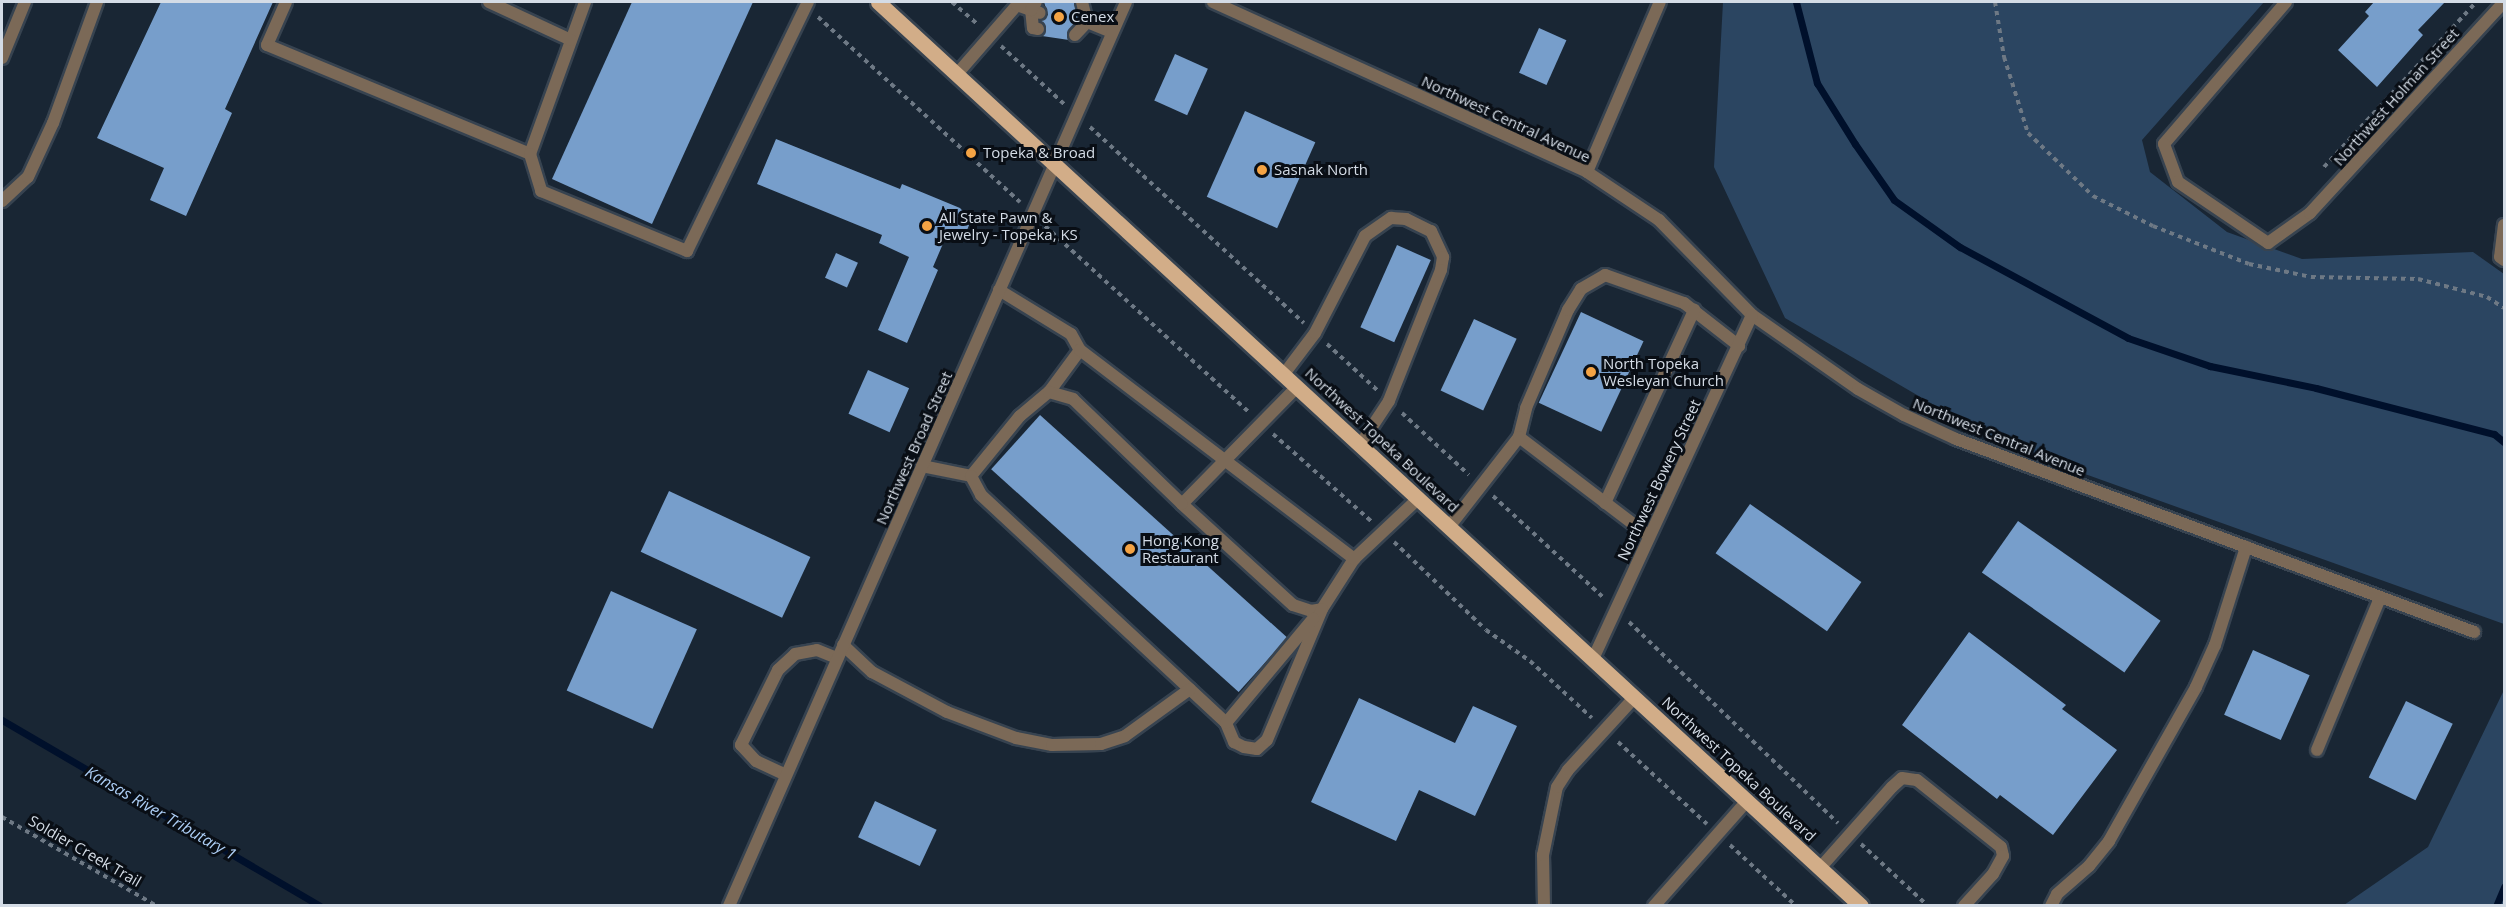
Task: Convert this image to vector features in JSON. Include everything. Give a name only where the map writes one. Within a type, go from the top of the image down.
[{"type":"main road","name":"Northwest Topeka Boulevard","points":[[879,2],[1861,906]]},
{"type":"street","points":[[2,58],[25,2]]},
{"type":"street","points":[[2,201],[28,177],[53,123],[97,2]]},
{"type":"street","points":[[286,2],[267,45],[530,154]]},
{"type":"street","points":[[489,2],[571,40]]},
{"type":"street","points":[[585,2],[530,154],[541,191],[687,250],[806,3]]},
{"type":"street","points":[[1075,35],[1082,21],[1082,2]]},
{"type":"street","name":"Northwest Broad Street","points":[[729,906],[1126,2]]},
{"type":"street","name":"Northwest Central Avenue","points":[[1214,2],[1587,172],[1659,220],[1752,315],[1858,389],[1904,415],[1956,439],[2474,632]]},
{"type":"street","points":[[1587,172],[1660,2]]},
{"type":"street","name":"Northwest Holman Street","points":[[2286,2],[2164,144],[2178,182],[2268,243],[2310,213],[2504,2]]},
{"type":"street","points":[[957,74],[991,37],[1014,3],[1036,8],[1033,28],[1038,29]]},
{"type":"street","points":[[1082,21],[1112,32]]},
{"type":"street","points":[[1284,374],[1315,333],[1352,255],[1378,224],[1391,218],[1406,219],[1431,231],[1443,257],[1441,270],[1389,401],[1360,445]]},
{"type":"street","points":[[2505,225],[2500,256],[2505,260]]},
{"type":"street","points":[[1449,527],[1518,437],[1526,408],[1581,289],[1605,275],[1631,281],[1694,310],[1739,346]]},
{"type":"street","points":[[999,290],[1071,334],[1080,350],[1222,461],[1354,559]]},
{"type":"street","points":[[1605,503],[1694,310]]},
{"type":"street","name":"Northwest Bowery Street","points":[[1593,659],[1752,315]]},
{"type":"street","points":[[971,476],[1020,416],[1049,392],[1080,350]]},
{"type":"street","points":[[1182,504],[1259,422],[1298,387]]},
{"type":"street","points":[[1049,392],[1073,399],[1182,504],[1293,605],[1311,611],[1322,609]]},
{"type":"street","points":[[1518,437],[1649,536]]},
{"type":"street","points":[[922,466],[971,476]]},
{"type":"street","points":[[971,476],[981,495],[1226,723],[1234,742],[1244,747],[1257,749],[1267,740],[1322,609]]},
{"type":"street","points":[[1226,723],[1322,609],[1354,559],[1419,498]]},
{"type":"street","points":[[2051,906],[2057,894],[2089,866],[2109,841],[2196,687],[2215,645],[2246,547]]},
{"type":"street","points":[[2317,750],[2380,597]]},
{"type":"street","points":[[843,645],[872,672],[947,712],[1016,738],[1052,745],[1101,744],[1125,736],[1190,689]]},
{"type":"street","points":[[786,775],[756,761],[741,745],[778,670],[795,654],[818,650],[837,658]]},
{"type":"street","points":[[1544,906],[1542,855],[1557,787],[1604,729],[1635,697]]},
{"type":"street","points":[[1820,868],[1892,787],[1902,778],[1917,780],[2001,847],[2003,856],[1993,874],[1964,906]]},
{"type":"street","points":[[1654,906],[1747,801]]},
{"type":"path","points":[[952,2],[1616,609],[1928,906]]},
{"type":"path","points":[[2324,166],[2476,2]]},
{"type":"path","points":[[806,3],[1032,214],[1382,531],[1486,630],[1530,661],[1796,906]]},
{"type":"path","name":"Soldier Creek Trail","points":[[2,817],[157,906]]},
{"type":"shaded area","points":[[1723,2],[2264,2],[2142,140],[2150,172],[2227,232],[2302,259],[2473,252],[2504,274],[2504,624],[2001,444],[1785,318],[1714,167]]},
{"type":"shaded area","points":[[2504,690],[2504,905],[2344,905],[2428,847]]},
{"type":"building","points":[[161,2],[273,2],[225,109],[232,113],[186,216],[150,200],[164,168],[97,138]]},
{"type":"building","points":[[632,2],[753,2],[652,224],[552,179]]},
{"type":"building","points":[[1044,2],[1074,2],[1078,19],[1067,33],[1069,40],[1042,36],[1046,27],[1041,21],[1048,15]]},
{"type":"building","points":[[2374,2],[2445,2],[2418,30],[2423,35],[2377,87],[2338,50],[2369,16],[2365,12]]},
{"type":"building","points":[[1539,28],[1566,40],[1546,85],[1519,73]]},
{"type":"building","points":[[1175,54],[1208,69],[1187,115],[1154,101]]},
{"type":"building","name":"Sasnak North","points":[[1245,111],[1315,142],[1277,228],[1207,197]]},
{"type":"building","points":[[776,139],[900,189],[902,184],[960,208],[971,220],[964,238],[948,232],[933,267],[938,270],[907,343],[878,330],[909,257],[879,243],[882,235],[757,184]]},
{"type":"building","points":[[1397,245],[1431,260],[1394,342],[1360,327]]},
{"type":"building","points":[[836,253],[858,263],[847,287],[825,278]]},
{"type":"building","name":"North Topeka Wesleyan Church","points":[[1581,312],[1644,341],[1601,432],[1539,403]]},
{"type":"building","points":[[1474,319],[1517,339],[1483,410],[1441,391]]},
{"type":"building","points":[[868,370],[909,388],[890,432],[848,414]]},
{"type":"building","points":[[1040,415],[1287,638],[1239,692],[991,469]]},
{"type":"building","points":[[669,491],[810,557],[782,618],[641,552]]},
{"type":"building","points":[[1750,504],[1861,582],[1827,631],[1716,553]]},
{"type":"building","points":[[2018,521],[2161,621],[2124,672],[1982,573]]},
{"type":"building","points":[[611,591],[697,629],[653,729],[567,691]]},
{"type":"building","points":[[1969,632],[2066,705],[2062,709],[2117,750],[2053,835],[2000,795],[1997,799],[1902,725]]},
{"type":"building","points":[[2253,650],[2310,675],[2281,740],[2224,715]]},
{"type":"building","points":[[1359,698],[1455,743],[1473,706],[1517,726],[1475,816],[1419,790],[1396,841],[1311,802]]},
{"type":"building","points":[[2406,701],[2453,724],[2415,800],[2369,777]]},
{"type":"building","points":[[875,801],[937,830],[920,866],[858,837]]},
{"type":"waterway","points":[[1796,2],[1817,83],[1855,144],[1894,200],[1960,247],[2128,338],[2210,366],[2316,388],[2494,434],[2504,442]]},
{"type":"waterway","name":"Kansas River Tributary 1","points":[[2,720],[320,906]]},
{"type":"waterway","points":[[2496,906],[2504,887]]},
{"type":"place","name":"Cenex","points":[[1059,17]]},
{"type":"place","name":"Topeka & Broad","points":[[971,153]]},
{"type":"place","name":"Sasnak North","points":[[1262,170]]},
{"type":"place","name":"All State Pawn & Jewelry - Topeka, KS","points":[[927,226]]},
{"type":"place","name":"North Topeka Wesleyan Church","points":[[1591,372]]},
{"type":"place","name":"Hong Kong Restaurant","points":[[1130,549]]}]
